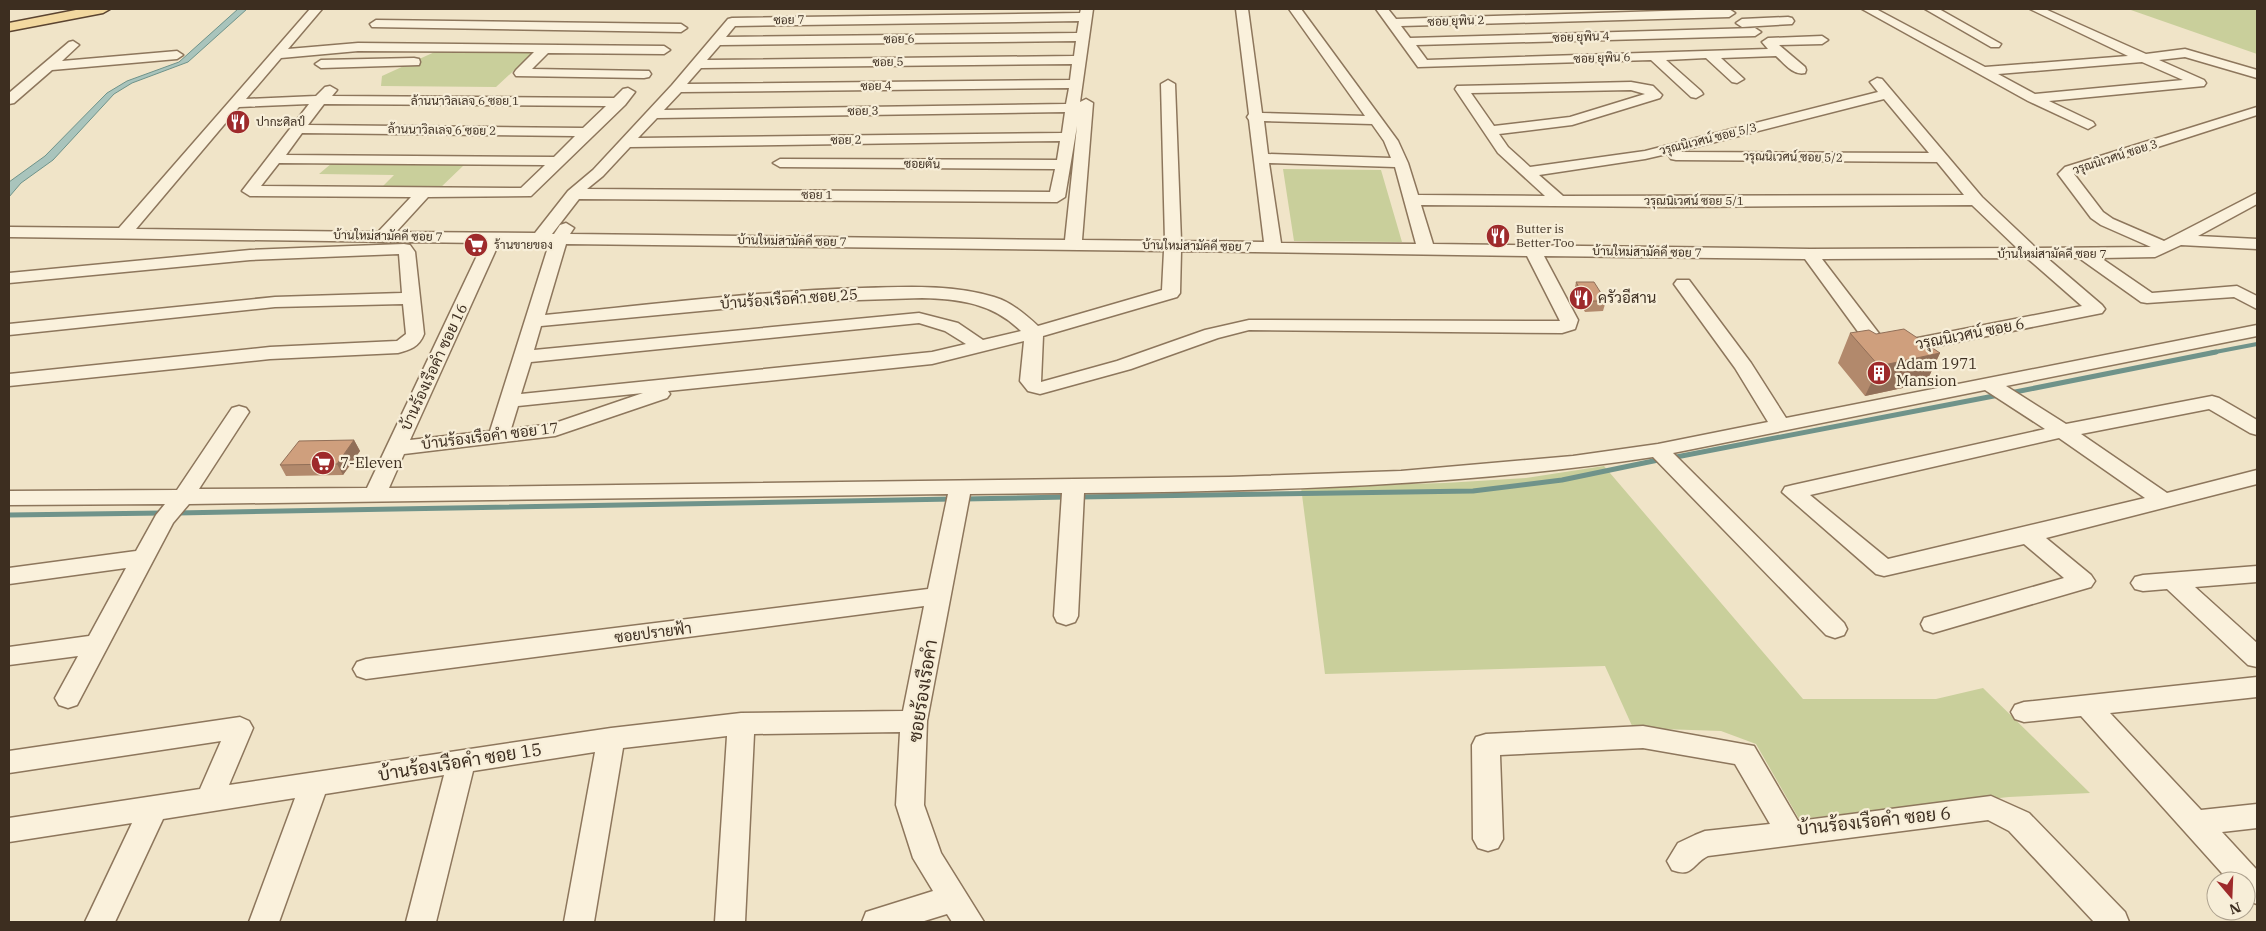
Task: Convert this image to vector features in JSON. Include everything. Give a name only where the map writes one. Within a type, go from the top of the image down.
[{"type":"main road","points":[[10,22],[68,9]]},
{"type":"main road","points":[[10,22],[103,9]]},
{"type":"street","points":[[124,233],[316,9]]},
{"type":"street","points":[[1295,9],[1391,141],[1401,162],[1426,249]]},
{"type":"street","points":[[1382,9],[1407,42]]},
{"type":"street","points":[[1868,9],[2033,98],[2088,124]]},
{"type":"street","points":[[1931,9],[1995,44]]},
{"type":"street","points":[[2033,98],[2199,83],[2036,9]]},
{"type":"street","points":[[1241,10],[1273,247]]},
{"type":"street","points":[[1726,11],[1781,52],[1800,70]]},
{"type":"street","name":"ซอย ยุพิน 2","points":[[1394,23],[1726,11]]},
{"type":"street","points":[[1064,165],[1082,37],[1089,12]]},
{"type":"street","points":[[1073,245],[1089,12]]},
{"type":"street","name":"ซอย 7","points":[[715,41],[732,22],[932,14],[1089,12]]},
{"type":"street","points":[[376,24],[681,28],[627,94],[556,161],[530,190],[518,193],[250,191],[250,188],[297,129],[322,93],[348,62],[355,47],[385,14]]},
{"type":"street","points":[[1742,22],[1788,21]]},
{"type":"street","name":"ซอย ยุพิน 4","points":[[1407,42],[1755,32]]},
{"type":"street","name":"ซอย 6","points":[[715,41],[1082,37]]},
{"type":"street","points":[[1768,42],[1822,40]]},
{"type":"street","points":[[540,238],[586,180],[598,173],[624,142],[653,114],[715,41]]},
{"type":"street","name":"ซอย ยุพิน 6","points":[[1407,42],[1422,64],[1781,52]]},
{"type":"street","points":[[9,100],[73,45]]},
{"type":"street","points":[[281,52],[355,47],[664,50]]},
{"type":"street","points":[[545,49],[520,73],[644,74]]},
{"type":"street","points":[[1982,71],[2146,58],[2185,53],[2257,74]]},
{"type":"street","points":[[49,66],[177,54]]},
{"type":"street","points":[[1710,55],[1737,79]]},
{"type":"street","points":[[1655,57],[1696,94]]},
{"type":"street","name":"ซอย 5","points":[[697,64],[1079,60]]},
{"type":"street","points":[[309,65],[348,62],[414,62]]},
{"type":"street","points":[[1877,82],[1976,200],[2034,255]]},
{"type":"street","name":"ซอย 4","points":[[677,88],[1076,84]]},
{"type":"street","points":[[509,401],[932,358],[1034,333],[1171,293],[1173,246],[1168,84]]},
{"type":"street","points":[[1490,132],[1572,121],[1655,94],[1644,88],[1631,86],[1462,89],[1490,132],[1503,150],[1558,200]]},
{"type":"street","name":"ล้านนาวิลเลจ 6 ซอย 1","points":[[239,100],[322,93],[627,94]]},
{"type":"street","name":"วรุณนิเวศน์ ซอย 5/3","points":[[1526,172],[1645,155],[1887,94]]},
{"type":"street","name":"ซอย 3","points":[[653,114],[1072,108]]},
{"type":"street","name":"วรุณนิเวศน์ ซอย 3","points":[[2171,244],[2107,222],[2097,215],[2066,174],[2070,170],[2257,111]]},
{"type":"street","points":[[1254,117],[1377,120]]},
{"type":"street","name":"ล้านนาวิลเลจ 6 ซอย 2","points":[[297,129],[586,132]]},
{"type":"street","name":"ซอย 2","points":[[624,142],[1068,137]]},
{"type":"street","name":"วรุณนิเวศน์ ซอย 5/2","points":[[1645,155],[1940,158]]},
{"type":"street","points":[[1260,158],[1401,162]]},
{"type":"street","points":[[274,159],[556,161]]},
{"type":"street","name":"ซอยตัน","points":[[780,163],[1064,165]]},
{"type":"street","name":"ซอย 1","points":[[575,194],[1047,197],[1059,195],[1064,165]]},
{"type":"street","points":[[498,437],[559,239],[576,213],[592,194],[600,180],[598,173]]},
{"type":"street","points":[[383,236],[423,193]]},
{"type":"street","name":"บ้านใหม่สามัคคี ซอย 7","points":[[9,232],[1810,254],[2141,254],[2155,252],[2257,198]]},
{"type":"street","name":"วรุณนิเวศน์ ซอย 5/1","points":[[1412,200],[1976,200]]},
{"type":"street","points":[[210,259],[236,235]]},
{"type":"street","name":"บ้านร้องเรือคำ ซอย 16","points":[[374,496],[493,238]]},
{"type":"street","points":[[2171,244],[2257,244]]},
{"type":"street","points":[[9,278],[250,255],[404,249],[407,252],[414,339],[398,347],[270,353],[9,380]]},
{"type":"street","points":[[1034,333],[1030,381],[1034,386],[1040,388],[1124,365],[1212,334],[1249,324],[1562,327],[1569,325],[1569,320],[1533,250]]},
{"type":"street","name":"วรุณนิเวศน์ ซอย 6","points":[[1810,254],[1882,351],[2096,309],[2034,255]]},
{"type":"street","points":[[2084,254],[2150,298],[2237,291],[2257,304]]},
{"type":"street","points":[[1683,284],[1744,367],[1781,426]]},
{"type":"street","name":"บ้านร้องเรือคำ ซอย 25","points":[[534,321],[779,298],[857,293],[934,293],[963,295],[989,301],[1022,321],[1034,333]]},
{"type":"street","points":[[9,330],[275,302],[412,298]]},
{"type":"street","points":[[523,357],[919,318],[940,321],[958,329],[979,346]]},
{"type":"street","points":[[9,498],[374,496],[958,497],[1490,473],[1663,455],[1781,426],[2257,330]]},
{"type":"street","name":"บ้านร้องเรือคำ ซอย 17","points":[[397,448],[555,430],[696,382]]},
{"type":"street","points":[[1990,385],[2063,431],[2164,501]]},
{"type":"street","points":[[2257,429],[2212,402],[2063,431],[1793,492],[1884,568],[2028,535],[2257,477]]},
{"type":"street","points":[[68,698],[164,520],[183,497],[239,412]]},
{"type":"street","points":[[1663,455],[1835,629]]},
{"type":"street","points":[[1066,616],[1072,493]]},
{"type":"street","name":"ซอยร้องเรือคำ","points":[[958,497],[914,721],[910,806],[928,858],[960,911]]},
{"type":"street","points":[[1933,624],[2083,580],[2028,535]]},
{"type":"street","points":[[9,576],[144,558]]},
{"type":"street","points":[[2143,584],[2257,574]]},
{"type":"street","points":[[2173,581],[2257,658]]},
{"type":"street","name":"ซอยปรายฟ้า","points":[[366,669],[939,596]]},
{"type":"street","points":[[9,656],[97,644]]},
{"type":"street","points":[[2024,712],[2257,687]]},
{"type":"street","points":[[2087,705],[2257,891]]},
{"type":"street","name":"บ้านร้องเรือคำ ซอย 15","points":[[9,830],[611,739],[741,724],[914,721]]},
{"type":"street","points":[[730,922],[741,724]]},
{"type":"street","points":[[9,762],[240,728],[209,800]]},
{"type":"street","name":"บ้านร้องเรือคำ ซอย 6","points":[[1488,838],[1486,745],[1642,737],[1744,754],[1790,834],[1991,808],[2019,822],[2114,922]]},
{"type":"street","points":[[579,922],[611,739]]},
{"type":"street","points":[[421,922],[462,761]]},
{"type":"street","points":[[264,922],[315,784]]},
{"type":"street","points":[[100,922],[154,808]]},
{"type":"street","points":[[2195,823],[2257,816]]},
{"type":"street","points":[[1682,862],[1688,852],[1705,844],[1790,834]]},
{"type":"street","points":[[877,922],[960,911]]},
{"type":"green space","points":[[2128,9],[2257,9],[2257,54]]},
{"type":"green space","points":[[439,50],[535,51],[496,87],[381,86],[382,76]]},
{"type":"green space","points":[[332,163],[464,165],[439,189],[381,188],[394,175],[319,174]]},
{"type":"green space","points":[[1283,169],[1381,170],[1402,242],[1294,241]]},
{"type":"green space","points":[[1604,466],[1803,699],[1936,699],[1983,688],[2090,793],[2009,797],[1799,819],[1756,744],[1721,731],[1633,728],[1605,666],[1325,674],[1301,487],[1445,483],[1526,478]]},
{"type":"water","points":[[238,9],[247,9],[188,62],[132,83],[114,94],[53,160],[21,183],[9,197],[9,182],[45,156],[107,93],[127,81],[179,62]]},
{"type":"building","points":[[1576,282],[1594,282],[1606,301],[1587,301]]},
{"type":"building","points":[[1904,329],[1940,353],[1879,366],[1850,333],[1869,330],[1876,334]]},
{"type":"building","points":[[354,440],[337,464],[280,465],[299,441]]},
{"type":"waterway","points":[[2210,353],[2257,344]]},
{"type":"waterway","points":[[2010,393],[2216,352]]},
{"type":"waterway","points":[[1671,458],[1999,395]]},
{"type":"waterway","points":[[1079,497],[1473,491],[1562,480],[1663,459]]},
{"type":"waterway","points":[[964,499],[1068,497]]},
{"type":"waterway","points":[[177,513],[953,499]]},
{"type":"waterway","points":[[9,515],[163,513]]},
{"type":"place","name":"ปากะศิลป์","points":[[238,122]]},
{"type":"place","name":"Butter is Better Too","points":[[1498,236]]},
{"type":"place","name":"ร้านขายของ","points":[[476,245]]},
{"type":"place","name":"ครัวอีสาน","points":[[1581,298]]},
{"type":"place","name":"Adam 1971 Mansion","points":[[1879,373]]},
{"type":"place","name":"7-Eleven","points":[[323,463]]}]
